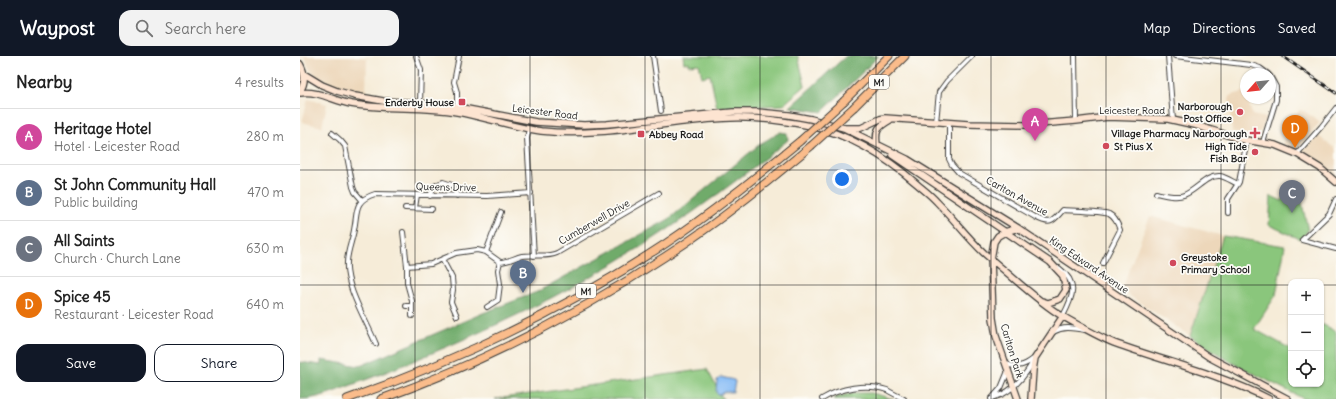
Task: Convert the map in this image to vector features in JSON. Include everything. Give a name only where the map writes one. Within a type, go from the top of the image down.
[{"type":"highway","name":"M1","points":[[347,399],[397,381],[465,353],[522,326],[598,285],[659,248],[737,192],[800,141],[844,102],[889,56]]},
{"type":"highway","name":"M1","points":[[381,399],[432,379],[515,342],[623,283],[670,254],[753,193],[811,146],[854,107],[905,56]]},
{"type":"main road","points":[[300,61],[304,74],[304,81],[300,92]]},
{"type":"main road","name":"Leicester Road","points":[[304,74],[322,85],[355,96],[383,101],[457,107],[536,122],[584,125],[630,123],[733,112],[789,115]]},
{"type":"main road","name":"Leicester Road","points":[[300,92],[318,94],[350,104],[381,107],[420,108],[457,112],[529,129],[572,133],[603,132],[732,118],[765,119],[810,126],[855,142],[896,166],[934,199],[991,259]]},
{"type":"main road","name":"King Edward Avenue","points":[[789,115],[844,128],[907,159],[1018,228],[1209,357],[1288,399]]},
{"type":"main road","name":"Leicester Road","points":[[844,128],[860,128],[880,119],[1027,125],[1108,117],[1173,120],[1240,139],[1275,145],[1297,154],[1320,168],[1336,182]]},
{"type":"main road","points":[[879,145],[875,135],[877,130],[890,120]]},
{"type":"main road","name":"King Edward Avenue","points":[[879,145],[1050,262],[1063,276],[1066,290],[1060,299],[1048,303],[1037,298]]},
{"type":"main road","points":[[1005,232],[1018,228]]},
{"type":"main road","name":"Carlton Park","points":[[1005,232],[998,236],[994,242],[991,259],[993,318],[996,336],[1018,399]]},
{"type":"main road","points":[[991,259],[1037,298],[1063,316],[1112,342],[1216,376],[1254,391],[1269,399]]},
{"type":"main road","name":"Carlton Park","points":[[1031,399],[1032,370],[1035,358],[1063,316]]},
{"type":"street","points":[[416,56],[421,70],[420,103]]},
{"type":"street","points":[[457,107],[457,92],[454,82],[459,56]]},
{"type":"street","points":[[653,56],[661,111]]},
{"type":"street","points":[[936,122],[937,99],[941,89],[972,56]]},
{"type":"street","points":[[1075,56],[1076,121]]},
{"type":"street","points":[[1168,56],[1173,120]]},
{"type":"street","points":[[1175,56],[1251,65],[1260,68]]},
{"type":"street","points":[[1263,142],[1275,104]]},
{"type":"street","points":[[1297,154],[1336,108]]},
{"type":"street","name":"Carlton Avenue","points":[[949,123],[948,155],[952,165],[959,172],[1028,214],[1045,222],[1054,221],[1063,210],[1086,211],[1109,214],[1118,222],[1120,230],[1103,263]]},
{"type":"street","points":[[529,129],[527,138],[534,256]]},
{"type":"street","points":[[332,133],[345,146],[353,186],[355,192],[362,200],[356,209],[354,229],[347,263],[347,273],[351,288],[376,344]]},
{"type":"street","points":[[1228,213],[1228,199],[1238,184],[1247,140]]},
{"type":"street","points":[[1156,193],[1183,195],[1193,191],[1206,180],[1221,176],[1238,184]]},
{"type":"street","points":[[430,196],[434,186],[443,182],[452,185],[457,196]]},
{"type":"street","name":"Queens Drive","points":[[362,200],[365,197],[375,194],[487,196],[531,193]]},
{"type":"street","name":"Cumberwell Drive","points":[[500,262],[509,262],[520,256],[550,256],[557,253],[659,193]]},
{"type":"street","points":[[416,208],[417,195]]},
{"type":"street","points":[[1336,199],[1329,214],[1302,240],[1336,249]]},
{"type":"street","points":[[405,208],[432,209]]},
{"type":"street","points":[[486,252],[501,212]]},
{"type":"street","points":[[397,237],[403,234],[407,266],[407,283],[412,301],[412,316]]},
{"type":"street","points":[[407,266],[431,264],[456,253],[477,250],[486,252],[500,262],[498,270],[500,284],[498,300],[487,307]]},
{"type":"street","points":[[442,259],[456,289],[451,302],[457,316]]},
{"type":"street","name":"Carlton Park","points":[[1050,262],[1065,273],[1073,288],[1072,299],[1063,316]]},
{"type":"street","points":[[406,306],[412,306]]},
{"type":"street","points":[[1051,333],[1060,328],[1071,327],[1093,332]]},
{"type":"street","points":[[1006,364],[1014,367],[1026,365],[1035,358]]},
{"type":"street","points":[[992,398],[1002,394],[1014,386],[1029,370],[1035,358]]},
{"type":"street","points":[[992,398],[1001,388],[1008,371]]},
{"type":"street","points":[[822,399],[840,391],[853,388],[875,388],[886,390],[904,399]]},
{"type":"shaded area","points":[[304,56],[349,56],[367,58],[366,95],[345,90],[321,81],[309,69]]},
{"type":"shaded area","points":[[1240,93],[1240,104],[1249,104],[1252,115],[1266,118],[1262,130],[1253,136],[1232,132],[1229,96]]},
{"type":"shaded area","points":[[308,99],[327,104],[322,127],[302,122]]},
{"type":"shaded area","points":[[1299,110],[1304,111],[1320,122],[1297,150],[1282,144]]},
{"type":"shaded area","points":[[1317,135],[1336,149],[1336,177],[1304,153],[1303,150]]},
{"type":"shaded area","name":"Greystoke Primary School","points":[[1150,216],[1223,236],[1190,336],[1121,290]]},
{"type":"green space","points":[[683,56],[798,56],[805,86],[783,105],[717,108],[710,75],[702,77],[699,64],[689,65],[689,62],[684,63]]},
{"type":"green space","points":[[846,56],[879,56],[822,112],[790,107]]},
{"type":"green space","points":[[780,132],[787,133],[788,140],[741,177],[668,229],[592,276],[477,334],[385,373],[331,393],[313,398],[300,399],[300,362],[321,365],[321,360],[360,366],[483,313],[537,292],[669,219],[760,144]]},
{"type":"green space","points":[[1286,193],[1301,199],[1308,230],[1300,239],[1269,225],[1271,196],[1282,201]]},
{"type":"green space","points":[[1223,236],[1285,246],[1276,295],[1254,329],[1288,347],[1288,387],[1324,387],[1324,325],[1336,332],[1336,399],[1304,399],[1231,362],[1190,336]]},
{"type":"green space","points":[[707,369],[723,399],[495,399]]},
{"type":"green space","points":[[855,393],[872,393],[893,399],[833,399],[839,396]]},
{"type":"water","points":[[721,377],[734,380],[733,392],[724,392],[719,395],[717,394],[717,380]]},
{"type":"railway","points":[[1282,56],[1336,93]]},
{"type":"place","name":"Enderby House","points":[[462,102]]},
{"type":"place","name":"Narborough Post Office","points":[[1240,112]]},
{"type":"place","name":"Village Pharmacy Narborough","points":[[1255,133]]},
{"type":"place","name":"Abbey Road","points":[[641,134]]},
{"type":"place","name":"Heritage Hotel","points":[[1035,141]]},
{"type":"place","name":"St Pius X","points":[[1106,146]]},
{"type":"place","name":"Spice 45","points":[[1295,148]]},
{"type":"place","name":"High Tide Fish Bar","points":[[1255,152]]},
{"type":"place","name":"All Saints","points":[[1292,213]]},
{"type":"place","name":"Greystoke Primary School","points":[[1173,263]]},
{"type":"place","name":"St John Community Hall","points":[[523,293]]}]
